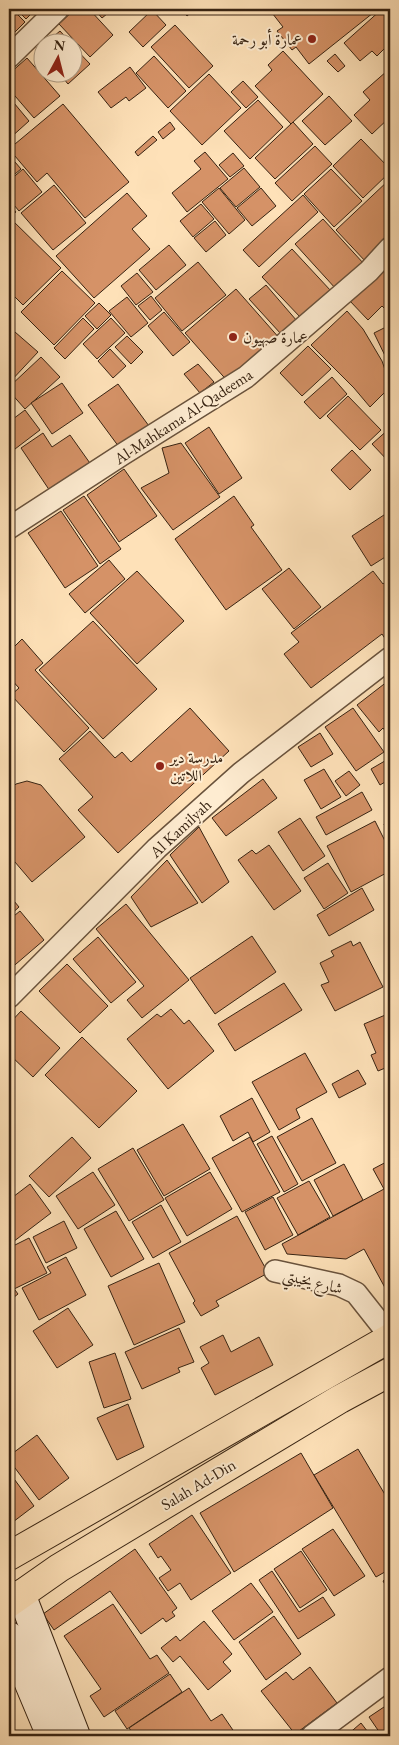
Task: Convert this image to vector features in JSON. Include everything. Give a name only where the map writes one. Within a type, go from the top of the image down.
[{"type":"highway","name":"Salah Ad-Din","points":[[9,1556],[390,1337]]},
{"type":"highway","name":"Salah Ad-Din","points":[[15,1598],[76,1557],[332,1404],[390,1372]]},
{"type":"main road","points":[[15,1598],[76,1736]]},
{"type":"main road","points":[[9,1636],[51,1736]]},
{"type":"street","points":[[9,57],[58,9]]},
{"type":"street","name":"Al-Mahkama Al-Qadeema","points":[[9,528],[246,377],[369,271],[390,248]]},
{"type":"street","name":"Al Kamilyah","points":[[9,998],[157,848],[241,773],[390,658]]},
{"type":"street","name":"شارع يخيبتي","points":[[275,1271],[339,1285],[356,1293],[390,1337]]},
{"type":"street","points":[[312,1736],[390,1678]]},
{"type":"building","points":[[9,9],[12,9],[25,22],[14,33],[9,28]]},
{"type":"building","points":[[16,9],[36,9],[26,19]]},
{"type":"building","points":[[75,9],[89,9],[113,35],[90,57],[82,48],[82,32],[67,32],[59,24]]},
{"type":"building","points":[[94,9],[113,9],[102,18]]},
{"type":"building","points":[[181,9],[195,9],[187,16]]},
{"type":"building","name":"عمارة أبو رحمة","points":[[269,9],[378,9],[309,64],[296,47],[292,50],[277,31],[283,27]]},
{"type":"building","points":[[382,9],[390,17],[390,43],[377,56],[372,51],[360,61],[344,43]]},
{"type":"building","points":[[152,10],[166,25],[143,47],[129,32]]},
{"type":"building","points":[[175,25],[213,66],[189,88],[151,47]]},
{"type":"building","points":[[283,51],[323,94],[291,124],[255,86],[272,70],[268,65]]},
{"type":"building","points":[[335,54],[345,66],[338,72],[327,61]]},
{"type":"building","points":[[82,56],[90,64],[82,71]]},
{"type":"building","points":[[154,56],[186,91],[168,108],[136,73]]},
{"type":"building","points":[[27,58],[32,64],[32,82],[48,82],[60,96],[34,118],[9,89],[9,74]]},
{"type":"building","points":[[130,67],[146,88],[129,101],[126,97],[111,108],[98,92]]},
{"type":"building","points":[[387,71],[390,75],[390,117],[372,134],[354,115],[370,100],[363,92]]},
{"type":"building","points":[[209,74],[241,108],[202,145],[170,111]]},
{"type":"building","points":[[243,81],[258,97],[246,108],[231,92]]},
{"type":"building","points":[[329,96],[352,121],[325,145],[302,121]]},
{"type":"building","points":[[9,97],[29,121],[9,139]]},
{"type":"building","points":[[258,100],[283,127],[250,159],[224,131]]},
{"type":"building","points":[[63,104],[129,182],[85,218],[47,173],[37,182],[9,149]]},
{"type":"building","points":[[170,122],[175,129],[163,139],[158,132]]},
{"type":"building","points":[[293,122],[313,144],[275,179],[255,158]]},
{"type":"building","points":[[153,136],[157,140],[138,156],[135,152]]},
{"type":"building","points":[[361,139],[390,169],[390,172],[363,198],[333,166]]},
{"type":"building","points":[[315,146],[332,164],[292,201],[275,183]]},
{"type":"building","points":[[205,152],[228,179],[187,212],[172,193],[201,169],[194,161]]},
{"type":"building","points":[[233,153],[244,166],[230,177],[219,165]]},
{"type":"building","points":[[9,155],[21,169],[9,179]]},
{"type":"building","points":[[244,168],[260,187],[236,207],[220,188]]},
{"type":"building","points":[[23,169],[42,192],[19,211],[9,199],[9,181]]},
{"type":"building","points":[[331,169],[362,201],[334,227],[304,194]]},
{"type":"building","points":[[390,179],[390,241],[367,263],[336,230]]},
{"type":"building","points":[[54,185],[86,223],[53,250],[21,213]]},
{"type":"building","points":[[219,188],[245,220],[229,234],[202,202]]},
{"type":"building","points":[[261,188],[276,206],[252,226],[237,208]]},
{"type":"building","points":[[127,193],[147,216],[132,229],[150,249],[94,298],[56,256]]},
{"type":"building","points":[[303,195],[318,212],[259,267],[243,250]]},
{"type":"building","points":[[9,204],[16,212],[9,218]]},
{"type":"building","points":[[201,204],[214,219],[193,237],[180,221]]},
{"type":"building","points":[[11,219],[61,268],[23,305],[9,291],[9,221]]},
{"type":"building","points":[[323,219],[364,264],[336,289],[295,244]]},
{"type":"building","points":[[215,221],[226,235],[206,252],[194,238]]},
{"type":"building","points":[[169,245],[186,265],[156,290],[139,270]]},
{"type":"building","points":[[292,249],[331,291],[301,318],[262,277]]},
{"type":"building","points":[[390,261],[390,307],[387,311],[382,306],[368,320],[349,300]]},
{"type":"building","points":[[198,262],[226,295],[182,331],[155,298]]},
{"type":"building","points":[[62,271],[95,303],[54,345],[21,312]]},
{"type":"building","points":[[137,273],[153,292],[136,305],[121,286]]},
{"type":"building","points":[[266,285],[297,321],[281,334],[249,299]]},
{"type":"building","name":"عمارة صهيون","points":[[236,289],[281,340],[230,384],[185,333]]},
{"type":"building","points":[[151,296],[162,310],[150,320],[138,306]]},
{"type":"building","points":[[127,297],[148,323],[131,337],[109,311]]},
{"type":"building","points":[[99,303],[111,315],[97,329],[85,316]]},
{"type":"building","points":[[347,311],[363,329],[382,361],[390,384],[390,387],[370,407],[354,388],[311,345]]},
{"type":"building","points":[[164,312],[190,342],[173,356],[148,326]]},
{"type":"building","points":[[83,318],[94,329],[65,359],[54,348]]},
{"type":"building","points":[[111,318],[125,333],[97,359],[83,344]]},
{"type":"building","points":[[390,325],[390,366],[374,333]]},
{"type":"building","points":[[15,332],[38,352],[9,383],[9,338]]},
{"type":"building","points":[[127,336],[143,352],[131,364],[115,347]]},
{"type":"building","points":[[308,346],[331,369],[302,396],[280,373]]},
{"type":"building","points":[[110,349],[126,366],[113,378],[98,361]]},
{"type":"building","points":[[41,357],[60,377],[25,409],[9,391],[9,387]]},
{"type":"building","points":[[198,364],[214,382],[200,393],[184,374]]},
{"type":"building","points":[[332,377],[347,394],[320,419],[304,402]]},
{"type":"building","points":[[62,383],[83,413],[52,434],[31,403]]},
{"type":"building","points":[[118,384],[149,426],[119,447],[88,405]]},
{"type":"building","points":[[348,396],[381,430],[360,450],[327,416]]},
{"type":"building","points":[[9,408],[14,415],[9,419]]},
{"type":"building","points":[[25,410],[40,430],[15,449],[9,441],[9,422]]},
{"type":"building","points":[[209,427],[242,478],[219,494],[185,443]]},
{"type":"building","points":[[390,428],[390,463],[372,444]]},
{"type":"building","points":[[43,433],[52,447],[70,435],[92,466],[52,494],[21,448]]},
{"type":"building","points":[[181,443],[220,497],[173,530],[141,488],[169,473],[162,448]]},
{"type":"building","points":[[352,450],[371,470],[350,490],[331,470]]},
{"type":"building","points":[[124,469],[157,516],[119,542],[87,495]]},
{"type":"building","points":[[84,496],[121,549],[100,564],[63,510]]},
{"type":"building","points":[[234,496],[254,525],[251,527],[282,570],[226,610],[175,539]]},
{"type":"building","points":[[61,511],[98,566],[65,588],[28,533]]},
{"type":"building","points":[[390,511],[390,554],[371,566],[352,536]]},
{"type":"building","points":[[109,560],[125,579],[85,613],[69,594]]},
{"type":"building","points":[[289,568],[321,607],[294,629],[262,589]]},
{"type":"building","points":[[137,571],[184,621],[137,664],[90,613]]},
{"type":"building","points":[[373,571],[383,584],[390,578],[390,641],[388,643],[382,634],[311,688],[284,654],[299,642],[291,633]]},
{"type":"building","points":[[93,621],[157,689],[103,739],[39,670]]},
{"type":"building","points":[[22,639],[43,663],[35,670],[89,728],[64,752],[11,695],[19,688],[9,677],[9,652]]},
{"type":"building","points":[[388,681],[390,684],[390,737],[383,728],[379,732],[357,705]]},
{"type":"building","points":[[190,708],[229,751],[118,853],[78,810],[93,797],[59,759],[90,731],[115,758],[122,752],[131,762]]},
{"type":"building","points":[[353,708],[384,752],[356,771],[325,727]]},
{"type":"building","points":[[320,733],[333,754],[311,767],[298,747]]},
{"type":"building","points":[[390,758],[390,779],[380,785],[371,769]]},
{"type":"building","points":[[324,769],[341,797],[321,809],[304,780]]},
{"type":"building","points":[[349,771],[360,785],[346,796],[335,781]]},
{"type":"building","points":[[263,779],[277,798],[226,836],[212,818]]},
{"type":"building","points":[[27,781],[41,785],[85,837],[32,882],[9,855],[9,791],[16,784]]},
{"type":"building","points":[[362,792],[372,810],[326,835],[316,817]]},
{"type":"building","points":[[300,818],[325,856],[303,871],[278,832]]},
{"type":"building","points":[[375,821],[390,851],[390,871],[351,892],[327,846]]},
{"type":"building","points":[[390,821],[390,838],[384,824]]},
{"type":"building","points":[[199,827],[229,882],[202,903],[170,855]]},
{"type":"building","points":[[269,845],[301,891],[274,910],[238,860],[252,850],[256,854]]},
{"type":"building","points":[[167,860],[198,903],[151,927],[131,897]]},
{"type":"building","points":[[328,863],[348,893],[324,909],[304,878]]},
{"type":"building","points":[[362,888],[374,910],[329,936],[317,915]]},
{"type":"building","points":[[9,895],[19,907],[9,916]]},
{"type":"building","points":[[126,904],[189,980],[142,1018],[127,1000],[144,986],[96,929]]},
{"type":"building","points":[[20,911],[44,940],[9,970],[9,920]]},
{"type":"building","points":[[252,936],[276,972],[215,1014],[190,978]]},
{"type":"building","points":[[98,937],[136,982],[111,1003],[73,959]]},
{"type":"building","points":[[351,941],[353,946],[360,942],[383,987],[335,1011],[321,985],[329,982],[320,963],[334,956],[331,951]]},
{"type":"building","points":[[67,964],[108,1006],[80,1033],[39,991]]},
{"type":"building","points":[[284,983],[302,1010],[235,1051],[218,1024]]},
{"type":"building","points":[[171,1009],[184,1024],[189,1020],[214,1051],[168,1089],[127,1039],[157,1014],[161,1017]]},
{"type":"building","points":[[21,1011],[60,1048],[33,1077],[9,1054],[9,1024]]},
{"type":"building","points":[[390,1013],[390,1066],[378,1071],[371,1055],[376,1053],[364,1024]]},
{"type":"building","points":[[82,1037],[137,1091],[99,1128],[45,1075]]},
{"type":"building","points":[[305,1053],[327,1092],[296,1109],[300,1118],[279,1130],[252,1082]]},
{"type":"building","points":[[358,1070],[366,1084],[339,1098],[332,1084]]},
{"type":"building","points":[[252,1098],[270,1132],[253,1142],[248,1132],[233,1141],[220,1116]]},
{"type":"building","points":[[312,1118],[336,1163],[302,1181],[277,1137]]},
{"type":"building","points":[[183,1124],[210,1169],[164,1196],[137,1150]]},
{"type":"building","points":[[272,1136],[298,1184],[284,1192],[257,1144]]},
{"type":"building","points":[[72,1137],[91,1158],[49,1197],[29,1176]]},
{"type":"building","points":[[250,1137],[280,1192],[242,1212],[212,1158]]},
{"type":"building","points":[[133,1148],[164,1200],[129,1221],[98,1169]]},
{"type":"building","points":[[390,1160],[390,1297],[364,1249],[346,1259],[287,1254],[282,1244],[384,1189],[373,1169]]},
{"type":"building","points":[[344,1164],[363,1200],[333,1216],[314,1180]]},
{"type":"building","points":[[93,1172],[115,1205],[78,1229],[56,1196]]},
{"type":"building","points":[[210,1172],[232,1209],[187,1236],[165,1198]]},
{"type":"building","points":[[309,1181],[330,1217],[298,1235],[277,1198]]},
{"type":"building","points":[[30,1184],[51,1213],[9,1245],[9,1200]]},
{"type":"building","points":[[273,1197],[293,1235],[265,1250],[245,1212]]},
{"type":"building","points":[[161,1205],[181,1242],[153,1258],[132,1222]]},
{"type":"building","points":[[116,1211],[144,1259],[111,1277],[84,1229]]},
{"type":"building","points":[[237,1216],[268,1273],[216,1301],[219,1306],[201,1316],[169,1253]]},
{"type":"building","points":[[64,1221],[77,1248],[46,1263],[33,1237]]},
{"type":"building","points":[[29,1238],[47,1273],[14,1289],[9,1278],[9,1248]]},
{"type":"building","points":[[66,1257],[86,1295],[39,1320],[22,1288],[51,1273],[47,1267]]},
{"type":"building","points":[[159,1263],[185,1322],[134,1345],[108,1286]]},
{"type":"building","points":[[9,1282],[18,1294],[9,1301]]},
{"type":"building","points":[[68,1308],[93,1345],[57,1368],[33,1331]]},
{"type":"building","points":[[179,1328],[194,1362],[178,1368],[180,1372],[142,1389],[125,1352]]},
{"type":"building","points":[[223,1335],[231,1352],[259,1337],[273,1365],[215,1395],[201,1368],[209,1363],[200,1347]]},
{"type":"building","points":[[115,1353],[131,1399],[104,1408],[89,1362]]},
{"type":"building","points":[[128,1404],[144,1447],[117,1460],[97,1418]]},
{"type":"building","points":[[37,1435],[69,1478],[39,1500],[9,1460],[9,1456]]},
{"type":"building","points":[[358,1449],[390,1503],[390,1569],[376,1577],[314,1475]]},
{"type":"building","points":[[301,1453],[333,1508],[234,1572],[200,1513]]},
{"type":"building","points":[[9,1472],[34,1506],[9,1525]]},
{"type":"building","points":[[192,1515],[231,1573],[191,1600],[180,1583],[168,1591],[159,1578],[171,1570],[161,1556],[158,1558],[149,1544]]},
{"type":"building","points":[[333,1529],[365,1576],[334,1596],[302,1549]]},
{"type":"building","points":[[135,1549],[177,1608],[172,1612],[175,1616],[166,1622],[163,1618],[141,1634],[110,1591],[54,1630],[43,1614]]},
{"type":"building","points":[[301,1551],[327,1590],[300,1608],[274,1569]]},
{"type":"building","points":[[272,1571],[299,1612],[323,1597],[335,1615],[298,1639],[259,1580]]},
{"type":"building","points":[[390,1576],[390,1593],[383,1581]]},
{"type":"building","points":[[251,1583],[273,1612],[234,1640],[212,1611]]},
{"type":"building","points":[[113,1604],[150,1659],[157,1655],[169,1673],[104,1717],[90,1696],[101,1689],[64,1636]]},
{"type":"building","points":[[274,1616],[301,1654],[266,1680],[239,1642]]},
{"type":"building","points":[[204,1621],[232,1654],[223,1662],[231,1671],[208,1690],[180,1656],[173,1662],[161,1648],[176,1636],[180,1641]]},
{"type":"building","points":[[310,1667],[337,1703],[295,1734],[261,1691],[286,1672],[293,1680]]},
{"type":"building","points":[[170,1674],[182,1692],[127,1729],[115,1711]]},
{"type":"building","points":[[189,1688],[211,1721],[222,1714],[237,1736],[135,1736],[129,1728]]},
{"type":"building","points":[[390,1703],[390,1736],[382,1736],[369,1717]]},
{"type":"building","points":[[361,1723],[371,1736],[346,1736]]},
{"type":"place","name":"عمارة أبو رحمة","points":[[312,39]]},
{"type":"place","name":"عمارة صهيون","points":[[233,337]]},
{"type":"place","name":"مدرسة دير اللاتين","points":[[160,766]]}]
